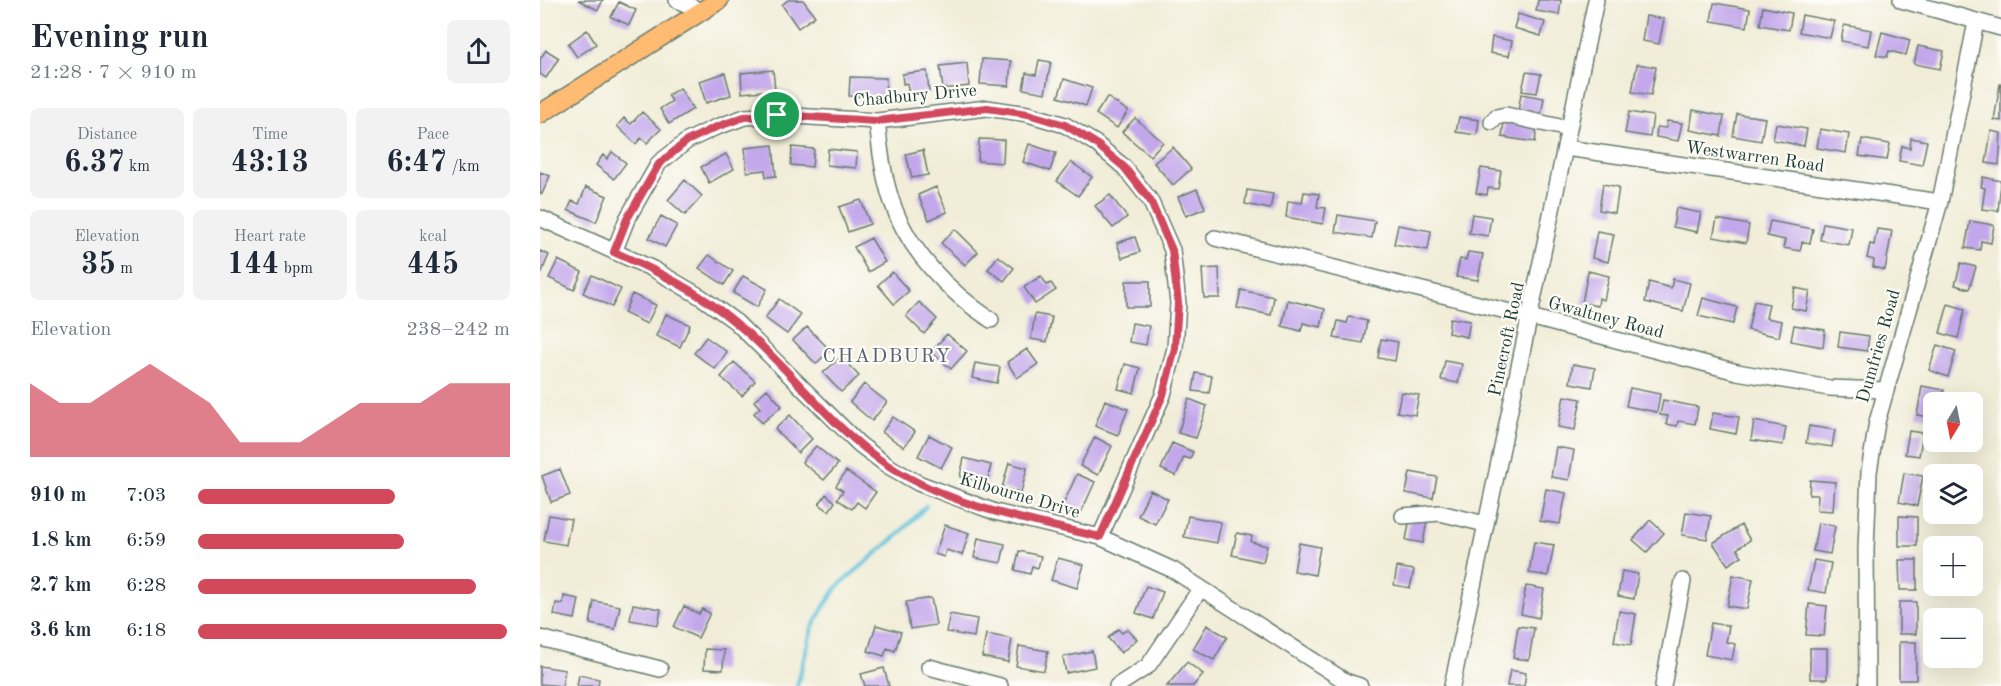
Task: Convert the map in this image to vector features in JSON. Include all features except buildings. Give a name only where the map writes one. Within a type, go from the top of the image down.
[{"type":"main road","points":[[540,114],[718,0]]},
{"type":"street","points":[[677,0],[701,11]]},
{"type":"street","name":"Pinecroft Road","points":[[1452,686],[1596,0]]},
{"type":"street","points":[[1901,0],[2001,28]]},
{"type":"street","name":"Dumfries Road","points":[[1867,686],[1866,550],[1869,472],[1877,423],[1940,202],[1976,22]]},
{"type":"street","name":"Chadbury Drive","points":[[614,252],[627,219],[659,164],[687,141],[744,117],[777,115],[877,121],[987,108],[1028,114],[1065,125],[1095,143],[1124,167],[1150,200],[1172,250],[1178,303],[1175,348],[1163,395],[1100,537]]},
{"type":"street","points":[[1492,122],[1496,117],[1506,115],[1569,129]]},
{"type":"street","points":[[877,121],[883,167],[892,204],[911,241],[937,275],[967,304],[991,320]]},
{"type":"street","name":"Westwarren Road","points":[[1566,148],[1940,202]]},
{"type":"street","name":"Kilbourne Drive","points":[[540,218],[663,275],[701,297],[736,322],[859,444],[888,466],[922,485],[995,512],[1100,537],[1173,570],[1345,681],[1360,686]]},
{"type":"street","name":"Gwaltney Road","points":[[1215,238],[1530,317],[1737,372],[1829,388],[1885,390]]},
{"type":"street","points":[[1403,516],[1440,513],[1485,524]]},
{"type":"street","points":[[1663,686],[1683,581]]},
{"type":"street","points":[[1117,686],[1149,666],[1202,588]]},
{"type":"street","points":[[540,638],[660,669]]},
{"type":"street","points":[[930,668],[1000,686]]},
{"type":"waterway","points":[[797,686],[812,628],[838,586],[899,534],[926,506]]},
{"type":"district","name":"CHADBURY","points":[[887,355]]},
{"type":"route","points":[[987,108],[1028,114],[1065,125],[1095,143],[1124,167],[1150,200],[1172,250],[1178,303],[1175,348],[1163,395],[1100,537],[995,512],[922,485],[888,466],[859,444],[736,322],[701,297],[653,269],[614,252],[627,219],[659,164],[687,141],[714,128],[744,117],[777,115],[877,121],[987,108]]}]
